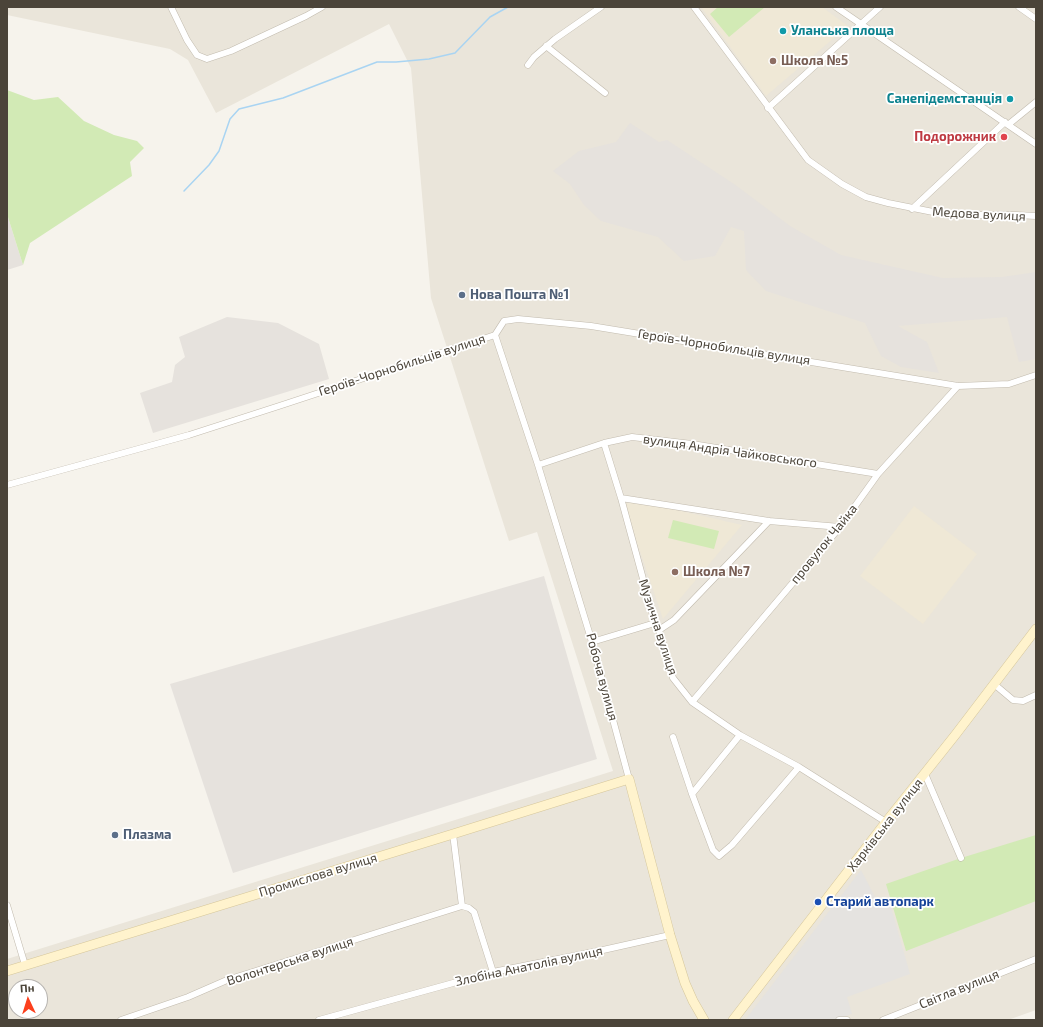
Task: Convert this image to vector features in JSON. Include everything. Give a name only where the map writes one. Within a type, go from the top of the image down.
[{"type":"street","points":[[171,7],[187,40],[197,55],[207,59],[232,51],[322,7]]},
{"type":"street","points":[[528,65],[546,46],[601,7]]},
{"type":"street","points":[[694,7],[768,108],[880,7]]},
{"type":"street","points":[[836,7],[862,23],[1036,144]]},
{"type":"street","points":[[1019,7],[1036,19]]},
{"type":"street","points":[[546,46],[605,93]]},
{"type":"street","points":[[912,209],[1007,123],[1036,102]]},
{"type":"street","name":"Медова вулиця","points":[[768,108],[808,160],[842,184],[866,196],[912,209],[948,215],[1036,216]]},
{"type":"street","name":"Героїв-Чорнобильців вулиця","points":[[7,485],[189,435],[495,335],[504,321],[518,319],[592,326],[958,386],[1009,384],[1036,376]]},
{"type":"street","name":"Робоча вулиця","points":[[495,335],[538,465],[592,642],[670,935],[685,983],[704,1020]]},
{"type":"street","name":"провулок Чайка","points":[[692,702],[840,528],[878,474],[958,386]]},
{"type":"street","name":"вулиця Андрія Чайковського","points":[[538,465],[604,443],[632,437],[692,444],[878,474]]},
{"type":"street","name":"Музична вулиця","points":[[604,443],[621,498],[655,623],[659,630],[673,678],[692,702],[740,735],[799,767],[886,822]]},
{"type":"street","points":[[621,498],[769,521],[840,528]]},
{"type":"street","points":[[659,630],[674,620],[769,521]]},
{"type":"street","points":[[592,642],[655,623]]},
{"type":"street","name":"Харківська вулиця","points":[[733,1020],[1036,629]]},
{"type":"street","points":[[994,684],[1013,700],[1023,701],[1035,698]]},
{"type":"street","points":[[692,794],[740,735]]},
{"type":"street","points":[[673,737],[713,850],[719,856],[732,845],[799,767]]},
{"type":"street","points":[[925,774],[962,858]]},
{"type":"street","name":"Промислова вулиця","points":[[7,971],[629,779]]},
{"type":"street","points":[[454,834],[462,906],[469,908],[474,912],[492,972]]},
{"type":"street","points":[[7,905],[25,965]]},
{"type":"street","name":"Волонтерська вулиця","points":[[121,1020],[188,998],[227,980],[462,906]]},
{"type":"street","name":"Злобіна Анатолія вулиця","points":[[319,1020],[492,972],[670,935]]},
{"type":"street","name":"Світла вулиця","points":[[883,1020],[1036,958]]},
{"type":"street","points":[[839,1020],[846,1020]]},
{"type":"shaded area","points":[[7,7],[1036,7],[1036,1010],[1008,1020],[7,1020],[7,959],[613,771],[537,532],[509,541],[431,298],[411,68],[389,24],[216,113],[188,60],[170,49],[7,15]]},
{"type":"shaded area","name":"Школа №5","points":[[701,7],[822,7],[848,26],[766,96]]},
{"type":"shaded area","points":[[630,123],[659,142],[667,140],[734,184],[790,226],[841,255],[943,278],[1002,277],[1036,272],[1036,359],[1019,362],[1007,317],[898,326],[927,342],[939,373],[901,367],[881,356],[865,323],[766,291],[746,270],[744,231],[731,227],[715,256],[684,261],[658,237],[601,221],[584,205],[570,184],[553,171],[579,151],[616,142]]},
{"type":"shaded area","points":[[7,214],[23,265],[7,270]]},
{"type":"shaded area","points":[[227,317],[278,323],[319,344],[329,379],[153,433],[140,393],[172,382],[175,365],[185,357],[179,337]]},
{"type":"shaded area","name":"Школа №7","points":[[637,501],[742,525],[663,619],[624,504]]},
{"type":"shaded area","points":[[914,506],[977,554],[923,624],[860,576]]},
{"type":"shaded area","points":[[544,576],[597,759],[233,873],[170,684]]},
{"type":"shaded area","points":[[861,870],[877,901],[889,900],[910,974],[847,997],[852,1014],[834,1020],[745,1020]]},
{"type":"green space","points":[[718,7],[765,7],[729,37],[710,14]]},
{"type":"green space","points":[[7,90],[34,100],[58,97],[84,121],[114,135],[137,141],[144,148],[130,162],[132,176],[30,243],[23,265],[7,214]]},
{"type":"green space","points":[[673,520],[719,531],[714,549],[668,538]]},
{"type":"green space","points":[[1036,835],[1036,901],[906,951],[886,884],[961,858]]},
{"type":"waterway","points":[[184,191],[209,165],[219,151],[230,119],[239,109],[283,98],[377,62],[429,59],[455,53],[490,17],[508,7]]},
{"type":"place","name":"Уланська площа","points":[[783,31]]},
{"type":"place","name":"Школа №5","points":[[773,61]]},
{"type":"place","name":"Санепідемстанція","points":[[1010,99]]},
{"type":"place","name":"Подорожник","points":[[1004,137]]},
{"type":"place","name":"Нова Пошта №1","points":[[462,295]]},
{"type":"place","name":"Школа №7","points":[[675,572]]},
{"type":"place","name":"Плазма","points":[[115,835]]},
{"type":"place","name":"Старий автопарк","points":[[818,902]]}]
